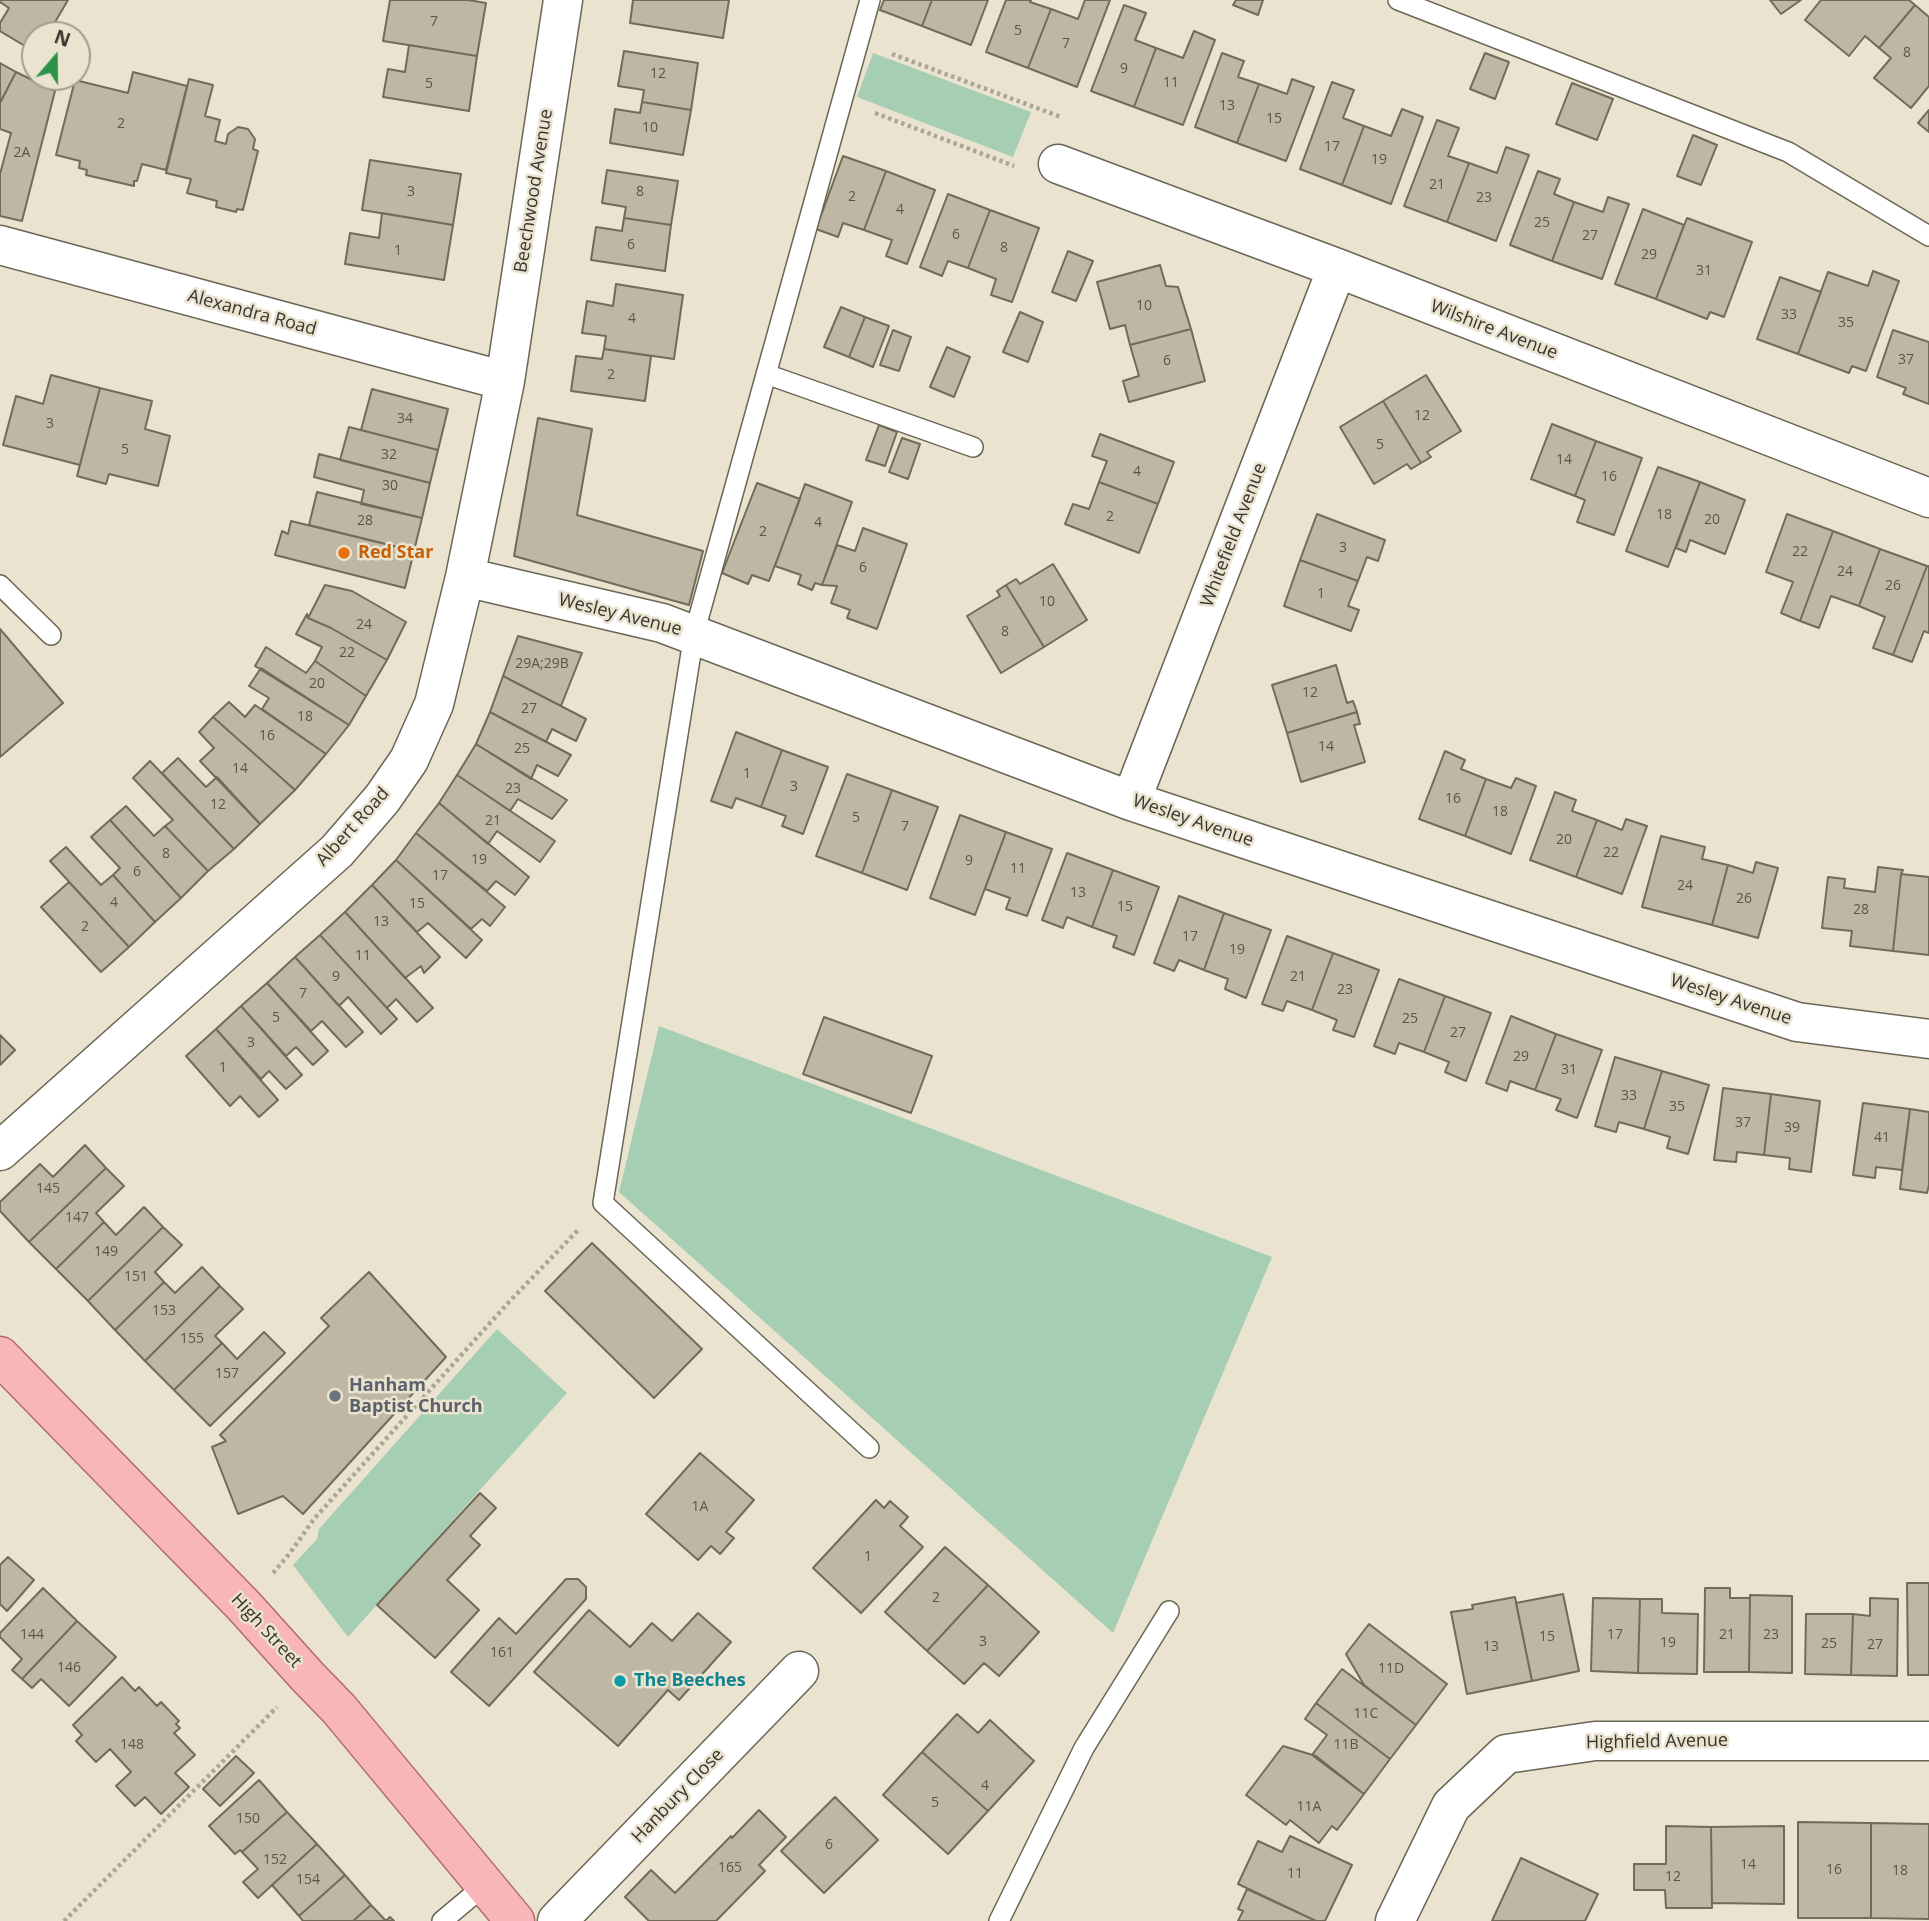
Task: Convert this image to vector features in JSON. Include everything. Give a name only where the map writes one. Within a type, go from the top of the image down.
[{"type":"main road","name":"High Street","points":[[0,1356],[244,1606],[340,1709],[515,1921]]},
{"type":"street","name":"Beechwood Avenue","points":[[505,381],[563,0]]},
{"type":"street","name":"Wilshire Avenue","points":[[1058,164],[1337,268],[1929,498]]},
{"type":"street","name":"Alexandra Road","points":[[0,245],[505,381]]},
{"type":"street","name":"Whitefield Avenue","points":[[1132,801],[1337,268]]},
{"type":"street","name":"Albert Road","points":[[0,1151],[337,851],[382,799],[409,760],[433,704],[465,577],[505,381]]},
{"type":"street","name":"Wesley Avenue","points":[[465,577],[662,623],[1132,801],[1797,1022],[1929,1039]]},
{"type":"street","name":"Hanbury Close","points":[[557,1921],[799,1671]]},
{"type":"street","name":"Highfield Avenue","points":[[1395,1921],[1451,1806],[1506,1754],[1595,1741],[1929,1741]]},
{"type":"lane","points":[[869,1448],[603,1203],[694,634],[870,0]]},
{"type":"lane","points":[[1398,0],[1787,152],[1929,236]]},
{"type":"lane","points":[[766,374],[973,447]]},
{"type":"lane","points":[[0,585],[51,635]]},
{"type":"lane","points":[[999,1921],[1084,1748],[1169,1611]]},
{"type":"lane","points":[[442,1921],[485,1885]]},
{"type":"path","points":[[842,100],[1052,180],[1074,122],[859,41]]},
{"type":"path","points":[[244,1606],[290,1553],[314,1519],[508,1303],[603,1203]]},
{"type":"path","points":[[64,1921],[307,1676]]},
{"type":"green space","points":[[873,53],[1031,112],[1013,157],[857,97]]},
{"type":"green space","points":[[659,1026],[1272,1257],[1113,1633],[619,1192]]},
{"type":"green space","points":[[497,1329],[567,1393],[348,1637],[293,1565],[317,1539],[319,1529]]},
{"type":"building","points":[[68,0],[56,21],[21,21],[21,44],[0,31],[0,23],[9,8],[0,2]]},
{"type":"building","points":[[390,0],[468,0],[486,3],[477,56],[383,41]]},
{"type":"building","points":[[633,0],[729,0],[723,38],[630,23]]},
{"type":"building","points":[[884,0],[932,0],[922,26],[880,10]]},
{"type":"building","points":[[932,0],[988,0],[971,45],[922,26]]},
{"type":"building","points":[[1006,0],[1031,0],[1030,2],[1051,9],[1028,68],[986,52]]},
{"type":"building","points":[[1085,0],[1110,0],[1077,87],[1028,68],[1051,9],[1078,19]]},
{"type":"building","points":[[1236,0],[1263,0],[1258,15],[1233,5]]},
{"type":"building","points":[[1770,0],[1801,0],[1781,14]]},
{"type":"building","points":[[1821,0],[1909,0],[1915,5],[1879,48],[1865,36],[1849,56],[1805,20]]},
{"type":"building","points":[[1124,5],[1146,13],[1135,40],[1156,48],[1134,107],[1091,91]]},
{"type":"building","points":[[1915,5],[1929,17],[1929,86],[1911,108],[1874,78],[1891,58],[1879,48]]},
{"type":"building","points":[[1194,31],[1215,40],[1183,125],[1134,107],[1156,48],[1183,58]]},
{"type":"building","points":[[409,45],[477,56],[469,111],[383,97],[388,69],[405,72]]},
{"type":"building","points":[[624,51],[698,63],[691,110],[642,102],[644,90],[618,86]]},
{"type":"building","points":[[1222,53],[1244,61],[1238,77],[1259,84],[1237,143],[1195,127]]},
{"type":"building","points":[[1485,53],[1509,62],[1495,99],[1470,89]]},
{"type":"building","points":[[0,63],[16,72],[0,103]]},
{"type":"building","points":[[16,72],[21,74],[21,91],[55,91],[22,221],[0,216],[0,174],[11,133],[0,129],[0,103]]},
{"type":"building","points":[[133,72],[187,86],[166,170],[142,164],[134,186],[86,175],[87,170],[79,168],[80,161],[56,155],[72,91],[91,91],[91,84],[128,93]]},
{"type":"building","points":[[189,79],[213,85],[205,116],[220,120],[215,141],[226,144],[228,134],[238,127],[248,129],[255,139],[253,149],[258,151],[243,210],[237,209],[236,212],[216,207],[217,201],[187,193],[191,179],[166,173]]},
{"type":"building","points":[[1292,79],[1314,87],[1286,161],[1237,143],[1259,84],[1287,94]]},
{"type":"building","points":[[1332,82],[1354,90],[1343,118],[1364,126],[1342,185],[1300,169]]},
{"type":"building","points":[[1572,83],[1613,99],[1597,140],[1556,124]]},
{"type":"building","points":[[642,102],[691,110],[683,155],[610,143],[615,109],[640,113]]},
{"type":"building","points":[[1402,109],[1423,117],[1391,204],[1342,185],[1364,126],[1391,136]]},
{"type":"building","points":[[1929,110],[1929,132],[1918,123]]},
{"type":"building","points":[[1437,120],[1459,128],[1448,156],[1469,163],[1447,222],[1404,206]]},
{"type":"building","points":[[1693,135],[1717,145],[1701,185],[1677,176]]},
{"type":"building","points":[[1506,147],[1529,155],[1496,241],[1447,222],[1469,163],[1497,173]]},
{"type":"building","points":[[843,156],[886,171],[864,230],[843,223],[838,237],[816,229]]},
{"type":"building","points":[[370,160],[461,174],[453,225],[362,210]]},
{"type":"building","points":[[607,170],[678,181],[671,225],[624,218],[626,207],[602,203]]},
{"type":"building","points":[[886,171],[935,190],[907,264],[886,256],[892,240],[864,230]]},
{"type":"building","points":[[1538,171],[1560,179],[1554,194],[1574,202],[1552,261],[1510,245]]},
{"type":"building","points":[[948,194],[990,210],[968,268],[948,261],[942,276],[920,267]]},
{"type":"building","points":[[1608,197],[1629,204],[1602,279],[1552,261],[1574,202],[1603,212]]},
{"type":"building","points":[[1643,209],[1684,225],[1656,299],[1615,284]]},
{"type":"building","points":[[990,210],[1039,228],[1012,302],[991,295],[996,279],[968,268]]},
{"type":"building","points":[[382,213],[453,225],[444,280],[345,264],[350,233],[379,238]]},
{"type":"building","points":[[624,218],[671,225],[665,271],[591,260],[596,227],[622,231]]},
{"type":"building","points":[[1687,218],[1752,242],[1724,317],[1710,312],[1707,319],[1656,299]]},
{"type":"building","points":[[1068,251],[1093,261],[1076,301],[1052,292]]},
{"type":"building","points":[[1160,265],[1166,286],[1178,287],[1191,329],[1130,345],[1125,325],[1110,329],[1097,282]]},
{"type":"building","points":[[1873,271],[1899,281],[1866,371],[1852,366],[1849,373],[1798,354],[1828,272],[1868,286]]},
{"type":"building","points":[[1780,277],[1821,292],[1798,354],[1757,339]]},
{"type":"building","points":[[616,284],[683,295],[674,359],[604,349],[606,336],[582,333],[587,301],[613,306]]},
{"type":"building","points":[[841,307],[865,317],[849,357],[824,347]]},
{"type":"building","points":[[1020,312],[1043,322],[1028,362],[1003,352]]},
{"type":"building","points":[[865,317],[889,326],[873,367],[849,357]]},
{"type":"building","points":[[1191,329],[1205,381],[1129,402],[1123,381],[1139,376],[1130,345]]},
{"type":"building","points":[[893,330],[911,337],[899,371],[880,365]]},
{"type":"building","points":[[1893,330],[1929,342],[1929,404],[1903,394],[1906,388],[1877,377]]},
{"type":"building","points":[[947,347],[970,357],[954,397],[930,387]]},
{"type":"building","points":[[604,349],[651,356],[645,401],[571,391],[576,356],[602,359]]},
{"type":"building","points":[[51,375],[100,388],[80,465],[3,445],[16,396],[43,404]]},
{"type":"building","points":[[1426,375],[1461,431],[1427,452],[1431,457],[1421,463],[1383,401]]},
{"type":"building","points":[[100,388],[152,401],[145,429],[170,436],[158,486],[109,474],[106,484],[77,476]]},
{"type":"building","points":[[372,389],[448,409],[438,450],[361,430]]},
{"type":"building","points":[[1383,401],[1421,463],[1411,469],[1407,464],[1374,484],[1340,427]]},
{"type":"building","points":[[538,418],[592,429],[577,515],[703,551],[689,605],[514,556]]},
{"type":"building","points":[[1552,424],[1596,441],[1575,496],[1531,479]]},
{"type":"building","points":[[879,425],[897,432],[885,466],[866,460]]},
{"type":"building","points":[[349,427],[438,450],[430,483],[340,460]]},
{"type":"building","points":[[1100,434],[1174,462],[1158,504],[1099,482],[1107,461],[1092,456]]},
{"type":"building","points":[[902,438],[920,444],[908,479],[889,472]]},
{"type":"building","points":[[1596,441],[1642,458],[1614,535],[1577,522],[1585,500],[1575,496]]},
{"type":"building","points":[[319,454],[430,483],[422,518],[361,504],[364,490],[314,477]]},
{"type":"building","points":[[1658,467],[1700,482],[1668,567],[1626,551]]},
{"type":"building","points":[[1099,482],[1158,504],[1139,553],[1065,524],[1073,504],[1089,509]]},
{"type":"building","points":[[1700,482],[1745,500],[1725,554],[1690,540],[1686,552],[1676,548]]},
{"type":"building","points":[[757,483],[800,499],[769,581],[752,575],[748,584],[722,573]]},
{"type":"building","points":[[805,484],[852,502],[822,585],[815,583],[812,590],[798,584],[801,575],[775,566]]},
{"type":"building","points":[[317,492],[422,518],[414,551],[309,525]]},
{"type":"building","points":[[1317,514],[1385,540],[1378,561],[1367,557],[1358,581],[1300,560]]},
{"type":"building","points":[[1787,514],[1833,531],[1800,621],[1781,613],[1793,582],[1766,572]]},
{"type":"building","name":"Red Star","points":[[291,521],[414,551],[405,588],[275,555],[282,531],[288,534]]},
{"type":"building","points":[[863,528],[907,544],[877,629],[847,618],[850,610],[831,603],[837,586],[822,585],[837,545],[855,551]]},
{"type":"building","points":[[1833,531],[1880,549],[1859,606],[1831,596],[1819,628],[1800,621]]},
{"type":"building","points":[[1880,549],[1927,566],[1893,655],[1873,648],[1885,617],[1859,606]]},
{"type":"building","points":[[1300,560],[1358,581],[1348,606],[1359,610],[1351,631],[1284,606]]},
{"type":"building","points":[[1053,564],[1087,620],[1044,647],[1006,585],[1016,579],[1020,584]]},
{"type":"building","points":[[1927,566],[1929,633],[1924,631],[1912,662],[1893,655]]},
{"type":"building","points":[[325,585],[352,591],[406,622],[387,660],[308,618]]},
{"type":"building","points":[[1006,585],[1044,647],[1001,673],[967,616],[1000,596],[997,591]]},
{"type":"building","points":[[307,614],[308,618],[387,660],[366,696],[315,661],[322,647],[296,634]]},
{"type":"building","points":[[0,629],[63,703],[0,757]]},
{"type":"building","points":[[518,636],[582,653],[561,706],[503,676]]},
{"type":"building","points":[[266,647],[306,673],[315,661],[366,696],[349,725],[255,666]]},
{"type":"building","points":[[1336,665],[1347,703],[1353,701],[1357,712],[1287,733],[1272,685]]},
{"type":"building","points":[[261,668],[349,725],[326,754],[262,709],[269,698],[249,686]]},
{"type":"building","points":[[503,676],[586,719],[576,741],[552,729],[546,742],[490,712]]},
{"type":"building","points":[[229,702],[245,717],[255,705],[326,754],[295,790],[213,717]]},
{"type":"building","points":[[490,712],[571,755],[558,776],[537,765],[531,779],[476,744]]},
{"type":"building","points":[[1357,712],[1360,724],[1354,725],[1365,762],[1301,782],[1287,733]]},
{"type":"building","points":[[213,717],[295,790],[260,824],[200,761],[214,748],[199,732]]},
{"type":"building","points":[[736,732],[782,750],[761,807],[736,798],[732,808],[711,801]]},
{"type":"building","points":[[476,744],[567,800],[552,819],[518,799],[510,811],[457,775]]},
{"type":"building","points":[[782,750],[828,767],[803,834],[782,826],[786,816],[761,807]]},
{"type":"building","points":[[1445,751],[1465,760],[1461,769],[1486,779],[1465,836],[1419,819]]},
{"type":"building","points":[[178,758],[206,787],[217,777],[260,824],[234,849],[162,773]]},
{"type":"building","points":[[150,761],[234,849],[208,871],[165,826],[173,820],[133,778]]},
{"type":"building","points":[[847,774],[892,790],[862,873],[816,856]]},
{"type":"building","points":[[457,775],[555,841],[540,862],[497,831],[488,844],[439,803]]},
{"type":"building","points":[[1516,778],[1536,786],[1511,854],[1465,836],[1486,779],[1511,788]]},
{"type":"building","points":[[892,790],[938,807],[907,890],[862,873]]},
{"type":"building","points":[[1555,792],[1576,800],[1572,811],[1597,820],[1576,877],[1530,860]]},
{"type":"building","points":[[439,803],[529,877],[515,895],[496,881],[487,891],[416,833]]},
{"type":"building","points":[[126,806],[154,836],[165,826],[208,871],[181,898],[110,820]]},
{"type":"building","points":[[960,815],[1006,832],[975,915],[930,898]]},
{"type":"building","points":[[1626,819],[1647,826],[1622,894],[1576,877],[1597,820],[1622,830]]},
{"type":"building","points":[[110,820],[181,898],[155,922],[113,875],[120,868],[91,837]]},
{"type":"building","points":[[1006,832],[1052,849],[1027,916],[1006,909],[1010,898],[985,889]]},
{"type":"building","points":[[416,833],[505,907],[490,926],[482,919],[471,929],[396,860]]},
{"type":"building","points":[[1661,836],[1705,847],[1702,859],[1728,865],[1712,925],[1642,907]]},
{"type":"building","points":[[66,847],[101,885],[113,875],[155,922],[129,947],[50,861]]},
{"type":"building","points":[[1067,853],[1113,870],[1092,927],[1067,917],[1063,928],[1042,920]]},
{"type":"building","points":[[396,860],[482,940],[466,958],[428,923],[417,932],[372,885]]},
{"type":"building","points":[[1756,862],[1778,868],[1758,938],[1712,925],[1728,865],[1753,873]]},
{"type":"building","points":[[1878,867],[1903,870],[1893,951],[1850,946],[1852,931],[1822,928],[1828,877],[1845,879],[1844,888],[1875,892]]},
{"type":"building","points":[[1113,870],[1159,887],[1134,955],[1113,947],[1117,936],[1092,927]]},
{"type":"building","points":[[1901,874],[1929,877],[1929,955],[1893,951]]},
{"type":"building","points":[[69,882],[129,947],[101,972],[41,907]]},
{"type":"building","points":[[372,885],[440,957],[424,973],[421,966],[405,978],[345,912]]},
{"type":"building","points":[[1179,896],[1224,913],[1204,970],[1179,960],[1174,971],[1154,963]]},
{"type":"building","points":[[345,912],[433,1008],[417,1022],[396,999],[387,1008],[320,935]]},
{"type":"building","points":[[1224,913],[1271,930],[1246,998],[1225,989],[1228,979],[1204,970]]},
{"type":"building","points":[[320,935],[397,1019],[381,1034],[348,997],[339,1006],[295,957]]},
{"type":"building","points":[[1287,936],[1333,953],[1312,1010],[1287,1001],[1283,1011],[1262,1004]]},
{"type":"building","points":[[1333,953],[1379,970],[1354,1037],[1333,1030],[1337,1020],[1312,1010]]},
{"type":"building","points":[[295,957],[363,1032],[346,1047],[322,1021],[311,1031],[267,983]]},
{"type":"building","points":[[1399,979],[1445,996],[1424,1052],[1399,1043],[1395,1054],[1374,1046]]},
{"type":"building","points":[[267,983],[328,1051],[313,1065],[296,1047],[286,1056],[241,1006]]},
{"type":"building","points":[[1445,996],[1491,1013],[1466,1081],[1445,1072],[1449,1062],[1424,1052]]},
{"type":"building","points":[[241,1006],[302,1075],[286,1089],[269,1071],[261,1079],[216,1029]]},
{"type":"building","points":[[1511,1016],[1556,1034],[1535,1090],[1510,1081],[1507,1091],[1486,1083]]},
{"type":"building","points":[[824,1017],[932,1056],[911,1113],[803,1074]]},
{"type":"building","points":[[216,1029],[278,1100],[259,1117],[240,1096],[230,1106],[186,1056]]},
{"type":"building","points":[[1556,1034],[1602,1050],[1577,1118],[1556,1110],[1561,1099],[1535,1090]]},
{"type":"building","points":[[0,1035],[15,1050],[0,1065]]},
{"type":"building","points":[[1615,1057],[1662,1071],[1644,1129],[1619,1122],[1616,1132],[1595,1126]]},
{"type":"building","points":[[1662,1071],[1709,1085],[1688,1154],[1667,1148],[1670,1137],[1644,1129]]},
{"type":"building","points":[[1723,1088],[1771,1094],[1764,1155],[1737,1152],[1736,1162],[1714,1160]]},
{"type":"building","points":[[1771,1094],[1820,1101],[1811,1172],[1789,1169],[1790,1158],[1764,1155]]},
{"type":"building","points":[[1863,1103],[1910,1109],[1902,1170],[1876,1167],[1875,1178],[1853,1175]]},
{"type":"building","points":[[1910,1109],[1929,1112],[1927,1193],[1900,1189]]},
{"type":"building","points":[[85,1145],[106,1168],[29,1242],[0,1211],[0,1202],[40,1164],[53,1177]]},
{"type":"building","points":[[106,1168],[124,1186],[96,1213],[104,1222],[56,1269],[29,1242]]},
{"type":"building","points":[[144,1207],[163,1227],[88,1301],[56,1269],[104,1222],[116,1235]]},
{"type":"building","points":[[163,1227],[182,1245],[155,1272],[164,1282],[115,1330],[88,1301]]},
{"type":"building","points":[[592,1243],[702,1349],[654,1398],[545,1291]]},
{"type":"building","points":[[202,1267],[220,1286],[145,1361],[115,1330],[164,1282],[175,1293]]},
{"type":"building","name":"Hanham Baptist Church","points":[[369,1272],[446,1357],[303,1514],[283,1496],[238,1514],[212,1447],[226,1441],[220,1435],[329,1326],[321,1318]]},
{"type":"building","points":[[220,1286],[243,1309],[215,1336],[222,1343],[174,1390],[145,1361]]},
{"type":"building","points":[[264,1332],[285,1353],[210,1426],[174,1390],[222,1343],[237,1359]]},
{"type":"building","points":[[700,1453],[754,1500],[726,1532],[734,1538],[720,1554],[711,1546],[698,1560],[646,1514]]},
{"type":"building","points":[[480,1493],[496,1508],[470,1536],[480,1545],[447,1580],[479,1610],[435,1658],[377,1605]]},
{"type":"building","points":[[876,1500],[884,1508],[890,1501],[908,1517],[900,1526],[923,1547],[861,1613],[813,1568]]},
{"type":"building","points":[[945,1547],[988,1585],[927,1651],[885,1612]]},
{"type":"building","points":[[8,1557],[34,1580],[7,1611],[0,1604],[0,1565]]},
{"type":"building","points":[[566,1579],[578,1579],[586,1587],[586,1599],[489,1706],[451,1672],[499,1618],[516,1634]]},
{"type":"building","points":[[1907,1583],[1929,1583],[1929,1675],[1908,1675]]},
{"type":"building","points":[[988,1585],[1039,1632],[999,1676],[984,1663],[964,1684],[927,1651]]},
{"type":"building","points":[[43,1588],[77,1621],[22,1679],[12,1670],[22,1659],[0,1637],[0,1633]]},
{"type":"building","points":[[1705,1588],[1730,1588],[1730,1598],[1750,1598],[1749,1672],[1704,1672]]},
{"type":"building","points":[[1563,1594],[1579,1671],[1532,1681],[1516,1603]]},
{"type":"building","points":[[1750,1595],[1792,1596],[1792,1673],[1749,1672]]},
{"type":"building","points":[[1515,1597],[1532,1681],[1467,1694],[1451,1612]]},
{"type":"building","points":[[1593,1598],[1640,1599],[1638,1673],[1591,1671]]},
{"type":"building","points":[[1870,1598],[1898,1599],[1897,1676],[1851,1675],[1853,1614],[1870,1616]]},
{"type":"building","points":[[1640,1599],[1662,1599],[1662,1613],[1698,1614],[1697,1674],[1638,1673]]},
{"type":"building","name":"The Beeches","points":[[589,1610],[630,1647],[652,1623],[672,1641],[698,1613],[731,1642],[679,1700],[668,1690],[618,1746],[534,1672]]},
{"type":"building","points":[[1806,1614],[1853,1614],[1851,1675],[1805,1674]]},
{"type":"building","points":[[77,1621],[116,1657],[69,1706],[41,1679],[32,1688],[22,1679]]},
{"type":"building","points":[[1369,1624],[1447,1684],[1416,1725],[1364,1685],[1346,1654]]},
{"type":"building","points":[[1342,1669],[1416,1725],[1390,1759],[1316,1703]]},
{"type":"building","points":[[122,1677],[135,1691],[139,1687],[157,1706],[161,1702],[179,1721],[176,1724],[180,1728],[174,1733],[195,1755],[175,1773],[189,1787],[161,1814],[145,1797],[135,1806],[116,1786],[131,1772],[110,1749],[96,1762],[76,1741],[82,1735],[73,1725]]},
{"type":"building","points":[[1316,1703],[1390,1759],[1364,1794],[1312,1755],[1327,1735],[1305,1719]]},
{"type":"building","points":[[957,1714],[978,1733],[990,1720],[1034,1761],[988,1811],[922,1752]]},
{"type":"building","points":[[1283,1746],[1316,1756],[1364,1794],[1337,1830],[1332,1826],[1319,1843],[1290,1820],[1286,1825],[1246,1795]]},
{"type":"building","points":[[922,1752],[988,1811],[948,1854],[883,1795]]},
{"type":"building","points":[[236,1756],[254,1773],[220,1806],[203,1789]]},
{"type":"building","points":[[259,1780],[287,1812],[242,1852],[240,1850],[235,1854],[209,1826]]},
{"type":"building","points":[[835,1797],[878,1840],[824,1893],[781,1851]]},
{"type":"building","points":[[759,1810],[786,1837],[759,1865],[765,1871],[716,1921],[649,1921],[625,1897],[651,1870],[675,1893]]},
{"type":"building","points":[[287,1812],[317,1844],[258,1898],[243,1882],[258,1869],[242,1852]]},
{"type":"building","points":[[1798,1822],[1871,1823],[1871,1918],[1798,1918]]},
{"type":"building","points":[[1871,1823],[1929,1824],[1929,1919],[1871,1918]]},
{"type":"building","points":[[1666,1826],[1711,1827],[1712,1908],[1666,1908],[1665,1890],[1634,1890],[1634,1864],[1666,1864]]},
{"type":"building","points":[[1784,1826],[1784,1904],[1712,1903],[1711,1827]]},
{"type":"building","points":[[1290,1836],[1352,1865],[1325,1921],[1316,1921],[1238,1884],[1258,1841],[1282,1852]]},
{"type":"building","points":[[317,1844],[345,1875],[299,1916],[272,1885]]},
{"type":"building","points":[[1521,1858],[1598,1894],[1585,1921],[1492,1921]]},
{"type":"building","points":[[345,1875],[371,1905],[353,1921],[303,1921],[299,1916]]},
{"type":"building","points":[[1247,1889],[1316,1921],[1238,1921],[1243,1911],[1238,1909]]},
{"type":"building","points":[[371,1905],[386,1921],[353,1921]]},
{"type":"place","name":"Red Star","points":[[344,553]]},
{"type":"place","name":"Hanham Baptist Church","points":[[335,1396]]},
{"type":"place","name":"The Beeches","points":[[620,1681]]}]
